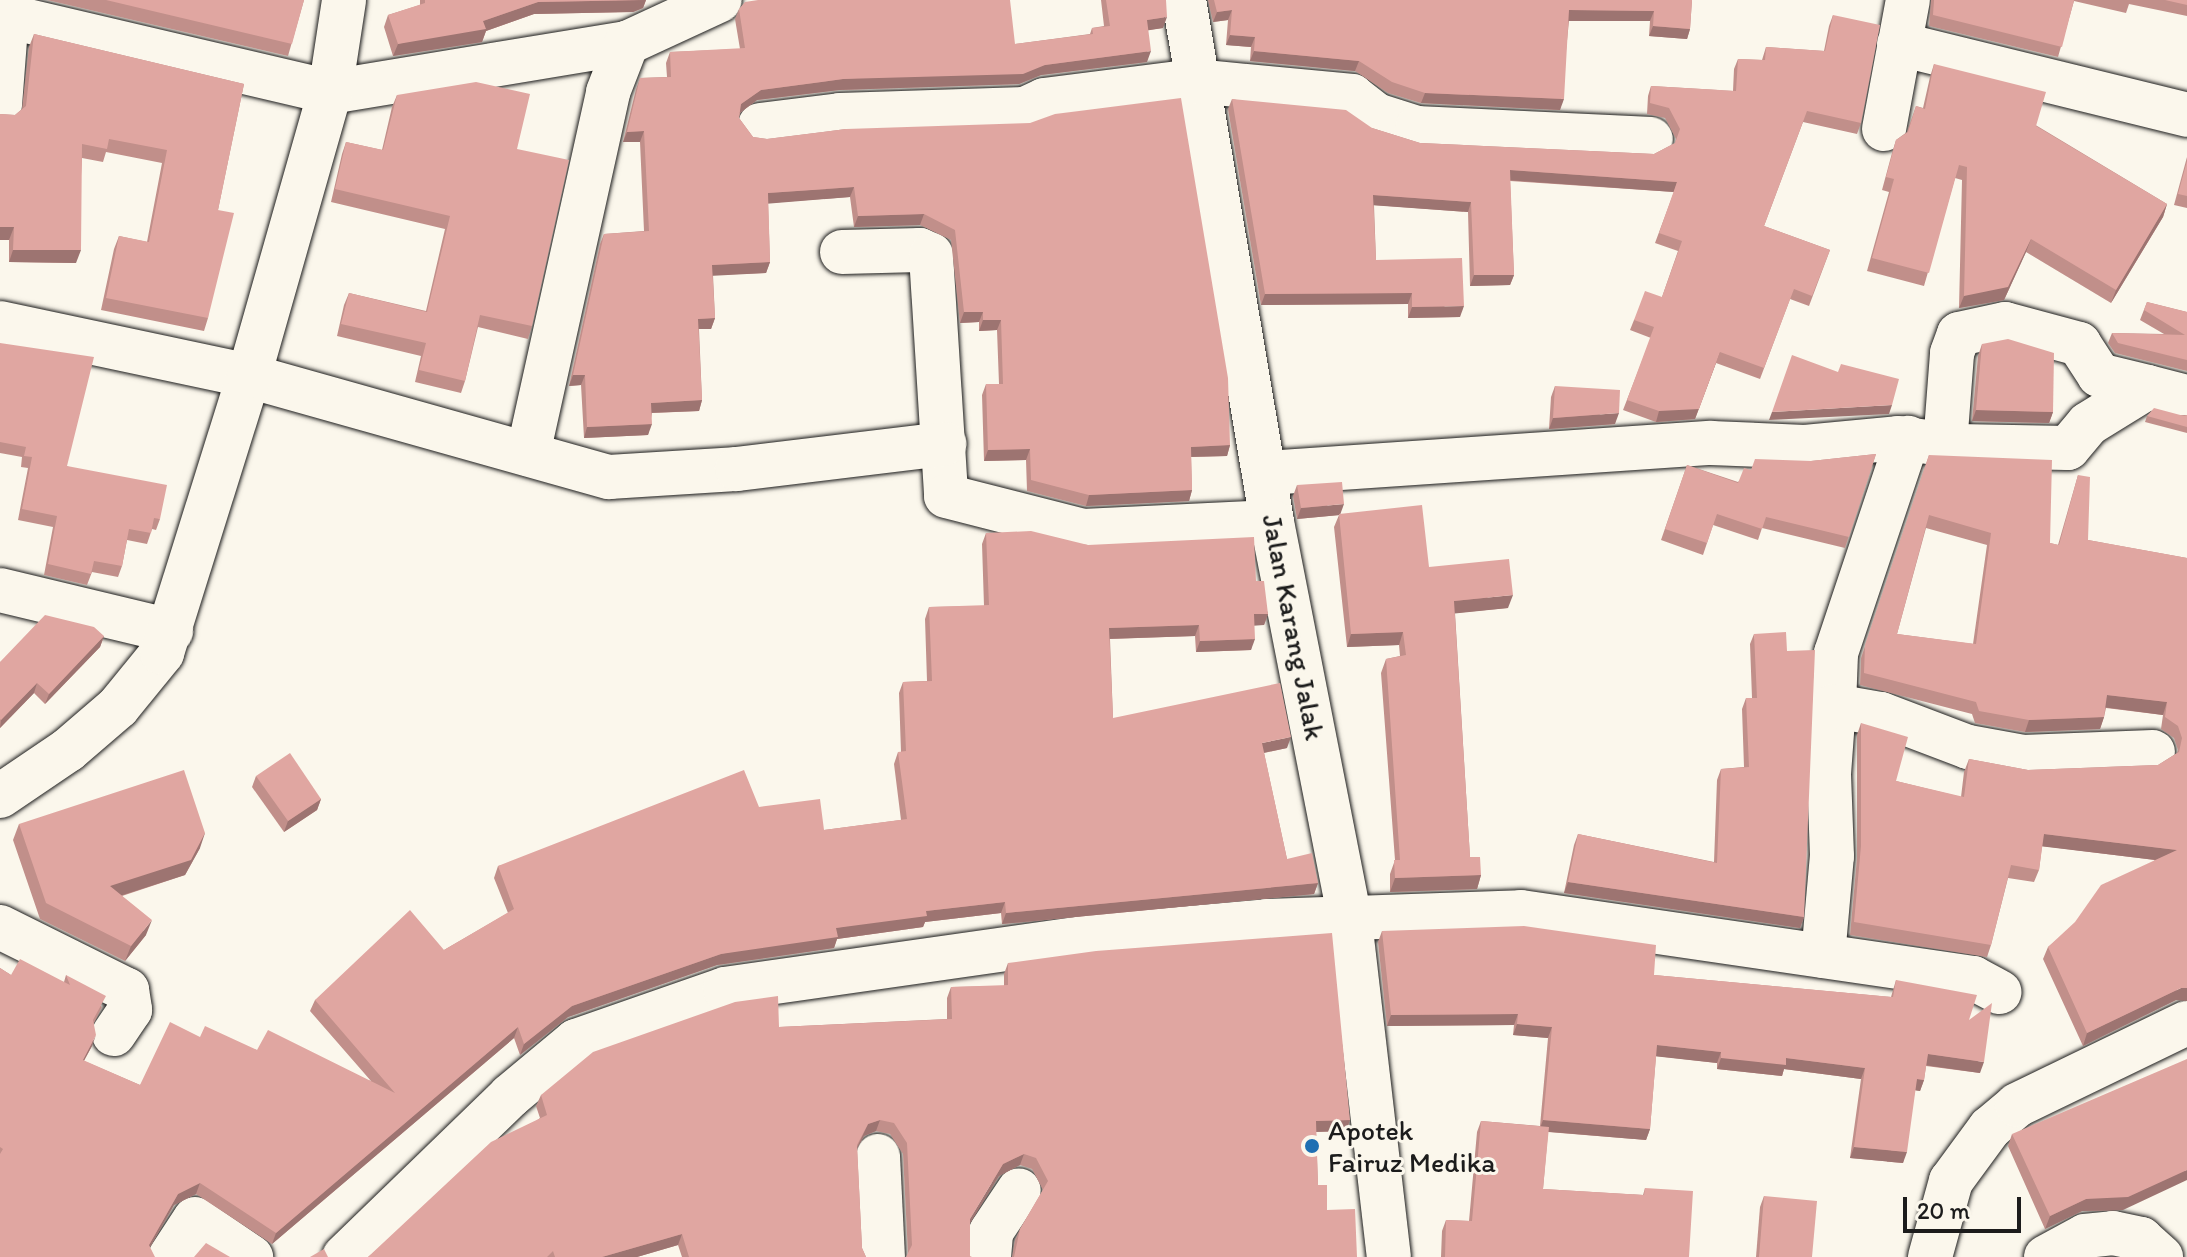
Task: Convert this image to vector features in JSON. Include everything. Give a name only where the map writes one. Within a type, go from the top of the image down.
[{"type":"street","points":[[0,796],[68,750],[118,707],[162,653],[249,376],[330,92],[344,0]]},
{"type":"street","points":[[0,105],[4,23],[330,92],[627,43],[720,0]]},
{"type":"street","name":"Jalan Karang Jalak","points":[[1184,0],[1194,81],[1267,473],[1272,522],[1350,921],[1389,1257]]},
{"type":"street","points":[[1884,129],[1908,0]]},
{"type":"street","points":[[528,454],[605,105],[627,43]]},
{"type":"street","points":[[1899,44],[2187,115]]},
{"type":"street","points":[[760,125],[840,115],[1025,109],[1044,100],[1194,81],[1352,96],[1376,115],[1453,132],[1524,131],[1651,139]]},
{"type":"street","points":[[842,252],[920,250],[931,255],[946,496],[957,502],[1083,531],[1272,522]]},
{"type":"street","points":[[0,323],[249,376],[528,454],[586,474],[629,477],[944,444]]},
{"type":"street","points":[[1823,956],[1832,856],[1829,774],[1836,653],[1927,442],[1959,334],[2005,324],[2079,344],[2099,375],[2168,392]]},
{"type":"street","points":[[1267,473],[1711,443],[1815,447],[1927,442],[2068,448],[2088,424],[2168,392]]},
{"type":"street","points":[[0,590],[171,631]]},
{"type":"street","points":[[1834,706],[1881,714],[1968,747],[2023,757],[2153,752]]},
{"type":"street","points":[[344,1257],[510,1096],[576,1041],[643,1014],[725,989],[1089,937],[1267,921],[1350,921],[1521,912],[1973,978],[1999,992]]},
{"type":"street","points":[[0,927],[127,990],[130,1010],[114,1034]]},
{"type":"street","points":[[1930,1257],[1946,1190],[1990,1128],[2017,1105],[2187,1023]]},
{"type":"street","points":[[878,1156],[883,1257]]},
{"type":"street","points":[[989,1257],[991,1232],[1019,1190]]},
{"type":"street","points":[[170,1257],[195,1219],[251,1257]]},
{"type":"street","points":[[2046,1257],[2085,1236],[2113,1233],[2141,1239],[2161,1257]]},
{"type":"building","points":[[106,0],[304,0],[292,44]]},
{"type":"building","points":[[425,0],[639,0],[538,2],[483,21],[486,29],[398,44],[388,15],[425,3]]},
{"type":"building","points":[[1010,0],[1015,44],[1093,34],[1092,28],[1110,26],[1106,0],[1166,0],[1167,17],[1147,20],[1151,51],[1045,65],[1023,74],[843,79],[761,90],[741,104],[739,118],[753,137],[767,139],[846,129],[1030,123],[1055,114],[1181,98],[1228,378],[1230,445],[1191,447],[1192,490],[1089,495],[1031,480],[1030,449],[988,450],[986,384],[1003,384],[1001,320],[983,320],[983,312],[964,312],[955,230],[924,214],[858,216],[854,187],[768,193],[770,262],[712,265],[715,318],[698,319],[702,400],[651,403],[652,424],[587,427],[585,375],[573,375],[604,234],[649,231],[644,131],[627,132],[640,78],[671,77],[670,52],[745,48],[739,9],[745,2]]},
{"type":"building","points":[[1214,0],[1692,0],[1690,29],[1653,26],[1654,11],[1569,10],[1564,99],[1425,93],[1392,82],[1359,61],[1254,51],[1255,37],[1230,35],[1232,10],[1217,12]]},
{"type":"building","points":[[1934,0],[2074,0],[2062,47],[1933,15]]},
{"type":"building","points":[[2165,0],[2187,0],[2187,5]]},
{"type":"building","points":[[1833,15],[1880,25],[1861,123],[1807,111],[1764,226],[1830,250],[1812,296],[1794,289],[1764,368],[1720,352],[1699,409],[1659,411],[1627,400],[1654,327],[1634,320],[1645,291],[1662,297],[1682,241],[1659,233],[1677,182],[1510,170],[1514,275],[1474,275],[1471,202],[1373,195],[1376,260],[1462,258],[1464,306],[1412,307],[1412,293],[1265,294],[1232,99],[1346,110],[1372,128],[1420,143],[1654,154],[1675,143],[1680,129],[1669,108],[1650,103],[1651,86],[1736,91],[1738,59],[1765,60],[1766,47],[1825,51]]},
{"type":"building","points":[[34,34],[244,84],[218,210],[234,213],[208,318],[106,298],[119,236],[149,242],[167,150],[109,139],[107,149],[82,144],[81,250],[13,250],[14,227],[0,227],[0,114],[15,115],[26,106]]},
{"type":"building","points":[[1934,64],[2046,92],[2036,126],[2167,204],[2116,290],[2031,239],[2008,287],[1964,296],[1967,167],[1959,165],[1929,273],[1872,258],[1894,179],[1886,177],[1896,140],[1908,132],[1916,106],[1925,109]]},
{"type":"building","points":[[476,82],[530,94],[517,149],[569,160],[532,326],[480,315],[465,381],[419,370],[426,343],[341,324],[349,293],[427,312],[450,216],[335,189],[346,142],[383,150],[397,95]]},
{"type":"building","points":[[2187,161],[2187,196],[2178,194]]},
{"type":"building","points":[[2147,302],[2187,312],[2187,360],[2118,343],[2112,333],[2185,335],[2144,310]]},
{"type":"building","points":[[2008,339],[2054,353],[2053,412],[1976,410],[1982,344]]},
{"type":"building","points":[[0,343],[94,357],[67,466],[167,485],[160,519],[154,518],[151,533],[129,529],[122,566],[94,561],[91,574],[48,564],[57,516],[22,509],[32,457],[24,456],[26,447],[0,442]]},
{"type":"building","points":[[1792,355],[1838,372],[1841,364],[1899,379],[1892,405],[1772,412]]},
{"type":"building","points":[[1555,386],[1620,390],[1619,413],[1553,418]]},
{"type":"building","points":[[2154,408],[2187,415],[2187,427],[2147,416]]},
{"type":"building","points":[[1876,454],[1849,537],[1766,517],[1762,529],[1717,514],[1707,543],[1665,529],[1687,465],[1738,483],[1744,468],[1751,470],[1755,459],[1811,461]]},
{"type":"building","points":[[1929,455],[2052,460],[2050,543],[2059,545],[2078,475],[2090,477],[2088,540],[2187,558],[2187,988],[2181,988],[2087,1033],[2048,947],[2075,922],[2101,885],[2177,850],[2044,834],[2039,870],[2011,865],[1991,945],[1854,922],[1861,846],[1861,723],[1908,737],[1896,781],[1964,797],[1969,759],[2028,770],[2158,765],[2179,752],[2182,738],[2178,726],[2165,717],[2167,702],[2107,695],[2104,717],[2029,720],[1979,711],[1976,702],[1864,673],[1865,645]],"holes":[[[1929,515],[1991,533],[1976,644],[1897,634]]]},
{"type":"building","points":[[1342,482],[1344,504],[1301,508],[1297,485]]},
{"type":"building","points":[[1422,505],[1429,567],[1509,559],[1513,595],[1454,601],[1470,857],[1480,857],[1481,875],[1395,878],[1394,860],[1400,860],[1386,659],[1406,655],[1403,632],[1351,634],[1339,514]]},
{"type":"building","points":[[1031,531],[1088,545],[1254,537],[1256,581],[1264,581],[1268,614],[1254,614],[1255,639],[1200,641],[1199,625],[1109,628],[1113,718],[1280,683],[1291,737],[1262,743],[1287,859],[1312,853],[1318,883],[1006,913],[1005,902],[926,911],[927,916],[836,928],[838,937],[721,954],[572,1006],[524,1044],[518,1027],[276,1233],[200,1183],[178,1194],[149,1245],[155,1257],[0,1257],[0,1154],[3,1149],[0,1147],[0,968],[11,975],[20,959],[70,985],[66,975],[106,996],[93,1020],[96,1035],[83,1060],[140,1085],[170,1022],[200,1037],[205,1026],[257,1050],[268,1030],[395,1093],[315,1000],[410,910],[444,950],[514,909],[498,866],[744,770],[759,807],[820,799],[824,830],[907,819],[898,752],[906,751],[903,682],[932,681],[929,607],[989,605],[986,533]]},
{"type":"building","points":[[45,615],[94,627],[104,636],[49,694],[37,683],[1,720],[0,662]]},
{"type":"building","points":[[1786,632],[1787,651],[1815,650],[1804,917],[1568,882],[1578,834],[1717,863],[1721,769],[1749,767],[1746,698],[1757,698],[1754,634]]},
{"type":"building","points":[[290,753],[321,799],[288,821],[256,776]]},
{"type":"building","points":[[184,770],[205,833],[191,860],[110,886],[152,920],[131,946],[46,903],[19,824]]},
{"type":"building","points":[[1524,926],[1656,945],[1654,975],[1893,997],[1896,980],[1977,995],[1969,1020],[1992,1003],[1984,1062],[1928,1054],[1924,1080],[1917,1079],[1907,1152],[1854,1147],[1865,1068],[1786,1058],[1786,1065],[1721,1058],[1721,1052],[1657,1045],[1650,1129],[1543,1120],[1552,1027],[1517,1024],[1518,1014],[1391,1015],[1382,931]]},
{"type":"building","points":[[1332,933],[1350,1120],[1316,1121],[1318,1185],[1327,1185],[1327,1210],[1355,1209],[1357,1257],[1014,1257],[1020,1229],[1048,1181],[1036,1158],[1024,1154],[1003,1164],[970,1219],[972,1257],[906,1257],[912,1245],[907,1143],[894,1123],[880,1120],[868,1124],[857,1145],[862,1248],[866,1257],[689,1257],[682,1234],[602,1257],[555,1257],[553,1251],[547,1257],[368,1257],[491,1142],[547,1115],[541,1095],[593,1052],[735,1002],[778,996],[779,1027],[952,1019],[951,987],[1008,985],[1008,963],[1096,951]]},
{"type":"building","points":[[2187,1059],[2187,1170],[2128,1197],[2086,1199],[2050,1216],[2012,1134]]},
{"type":"building","points":[[1481,1121],[1549,1127],[1543,1189],[1644,1195],[1645,1188],[1693,1191],[1689,1257],[1445,1257],[1446,1220],[1472,1221]]},
{"type":"building","points":[[1764,1196],[1817,1201],[1812,1257],[1759,1257]]},
{"type":"building","points":[[206,1243],[230,1257],[194,1257]]},
{"type":"building","points":[[324,1249],[328,1257],[310,1257]]},
{"type":"place","name":"Apotek Fairuz Medika","points":[[1312,1146]]}]
